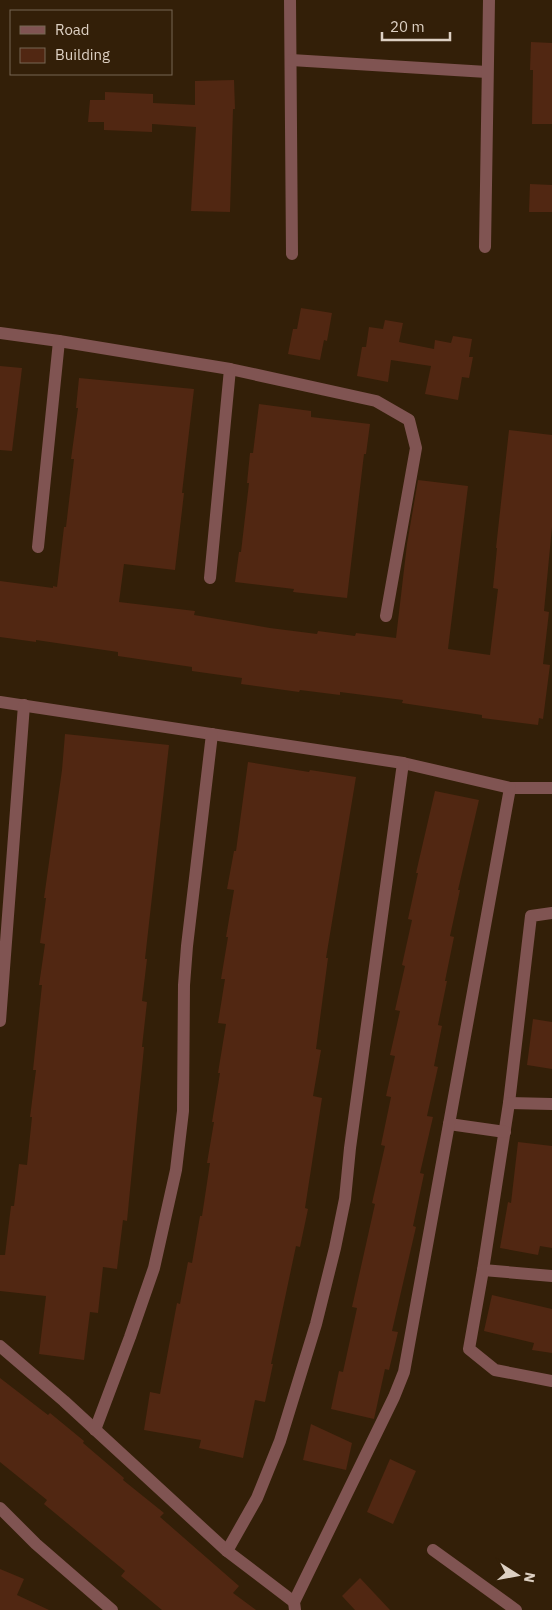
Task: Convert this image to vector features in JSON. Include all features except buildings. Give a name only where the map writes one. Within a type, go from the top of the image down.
[{"type":"street","points":[[290,0],[292,254]]},
{"type":"street","points":[[485,247],[488,0]]},
{"type":"street","points":[[291,60],[487,72]]},
{"type":"street","points":[[0,333],[230,369],[376,401],[409,420],[416,448],[386,616]]},
{"type":"street","points":[[38,547],[59,341]]},
{"type":"street","points":[[210,578],[230,369]]},
{"type":"street","points":[[0,702],[403,763],[510,788],[552,788]]},
{"type":"street","points":[[0,1021],[24,705]]},
{"type":"street","points":[[95,1430],[154,1268],[176,1170],[183,1111],[184,985],[187,946],[212,734]]},
{"type":"street","points":[[226,1551],[257,1498],[280,1441],[316,1324],[336,1240],[345,1199],[350,1148],[403,763]]},
{"type":"street","points":[[0,1346],[95,1430],[226,1551],[294,1606],[394,1397],[404,1372],[510,788]]},
{"type":"street","points":[[552,913],[531,916],[505,1132],[469,1349],[495,1370],[552,1382]]},
{"type":"street","points":[[509,1103],[552,1104]]},
{"type":"street","points":[[449,1124],[505,1132]]},
{"type":"street","points":[[483,1270],[552,1276]]},
{"type":"street","points":[[0,1508],[36,1544],[112,1610]]},
{"type":"street","points":[[433,1550],[516,1610]]}]
